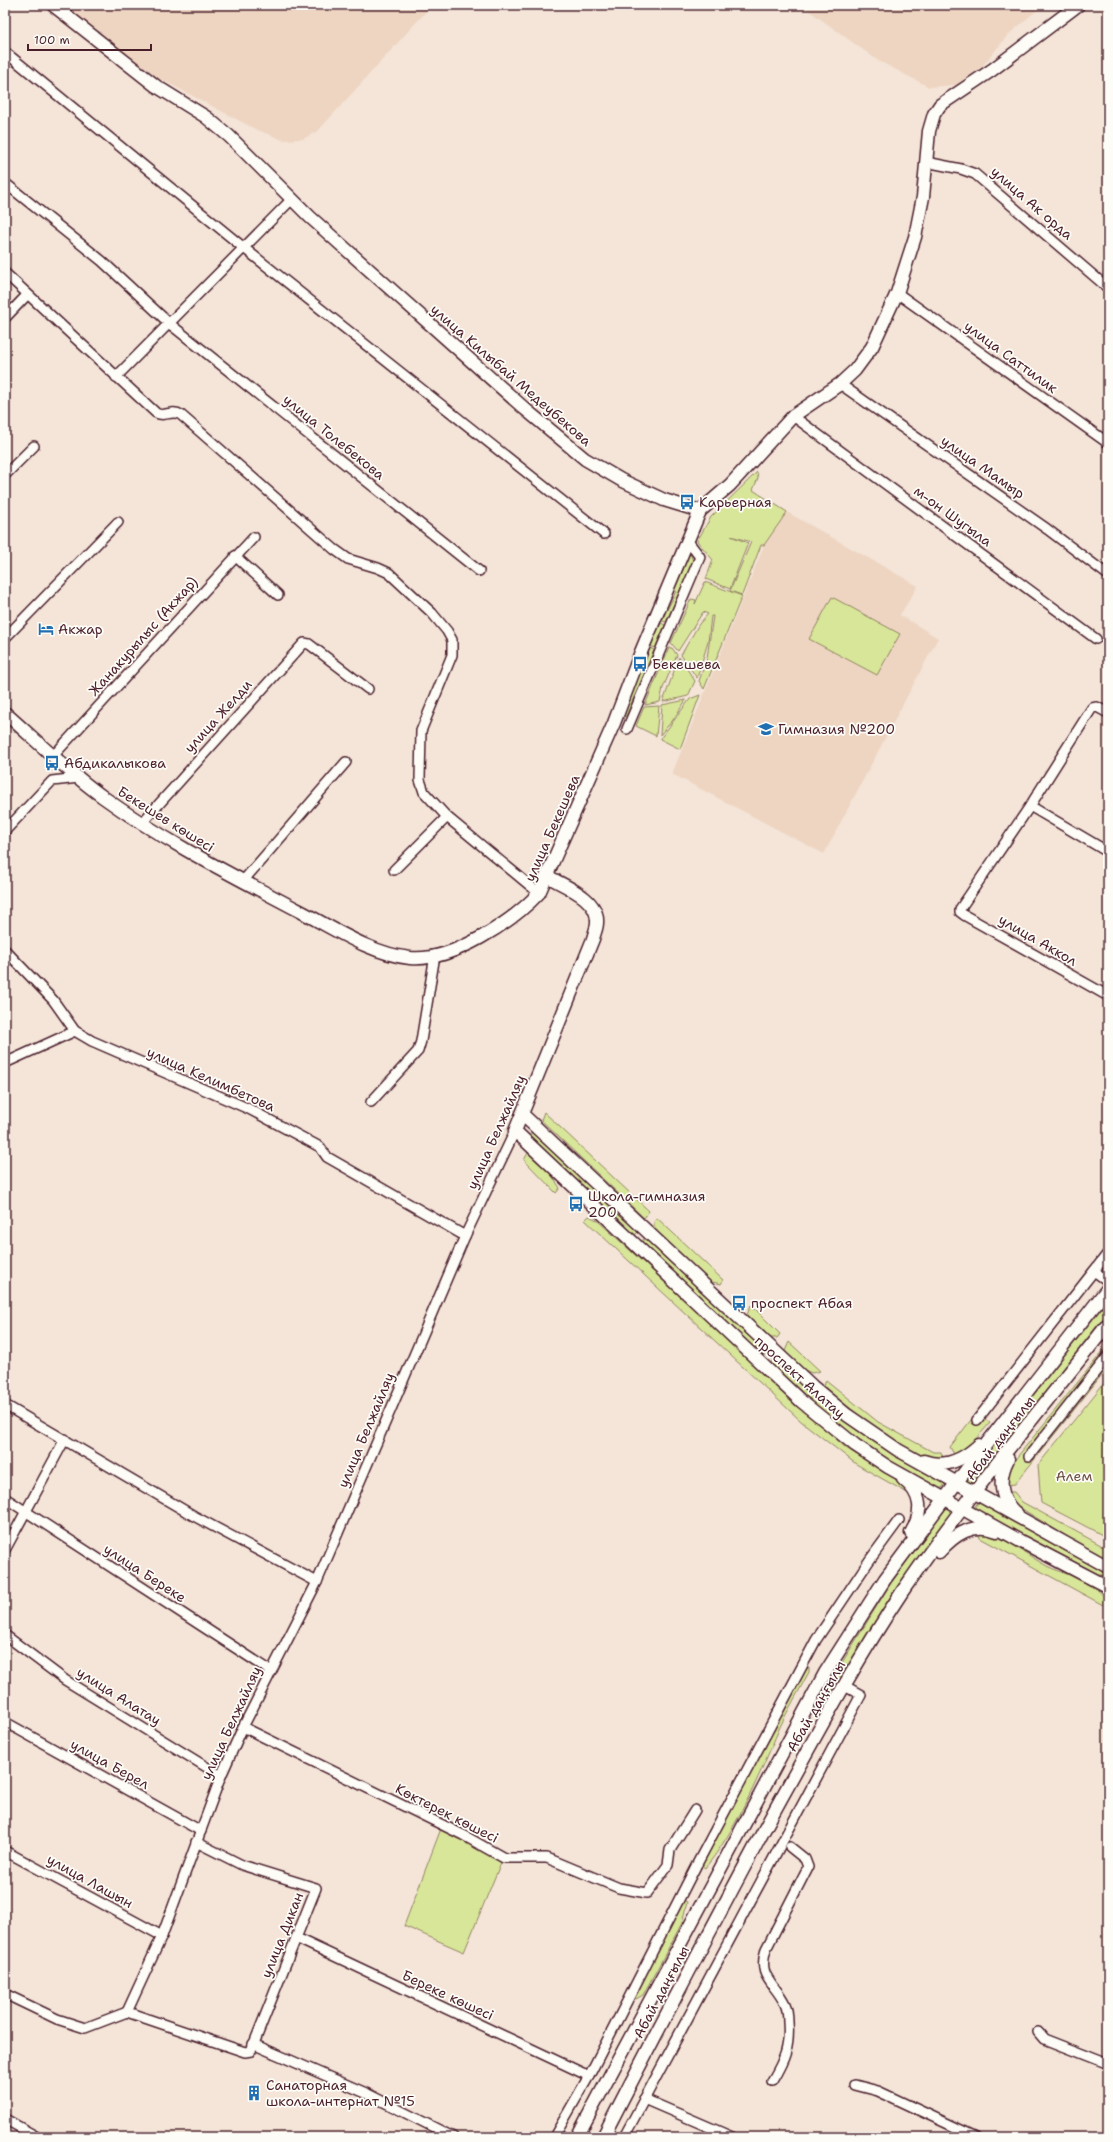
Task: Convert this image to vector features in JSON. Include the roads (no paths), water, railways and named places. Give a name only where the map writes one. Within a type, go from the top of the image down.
[{"type":"main road","name":"улица Килыбай Медеубекова","points":[[53,5],[156,86],[206,117],[229,136],[291,200],[513,398],[585,459],[621,480],[664,500],[700,511]]},
{"type":"main road","points":[[700,511],[730,485],[793,416],[840,384],[867,356],[897,293],[915,237],[923,197],[929,131],[934,114],[940,104],[992,70],[1078,5]]},
{"type":"main road","name":"улица Бекешева","points":[[243,881],[354,940],[387,953],[412,958],[435,955],[461,947],[482,937],[525,909],[539,893],[547,876],[614,723],[700,511]]},
{"type":"main road","name":"Бекешев көшесі","points":[[5,713],[79,778],[141,824],[185,850],[243,881]]},
{"type":"main road","name":"улица Белжайляу","points":[[515,1131],[593,939],[597,922],[593,907],[585,898],[547,876]]},
{"type":"main road","name":"проспект Алатау","points":[[522,1114],[773,1350],[812,1386],[847,1415],[898,1450],[1108,1567]]},
{"type":"main road","name":"проспект Алатау","points":[[515,1131],[801,1401],[845,1437],[888,1467],[964,1508],[1022,1542],[1108,1587]]},
{"type":"main road","points":[[634,1244],[644,1230]]},
{"type":"main road","points":[[885,1579],[956,1483],[1108,1288]]},
{"type":"main road","name":"Абай даңғылы","points":[[603,2137],[722,1908],[817,1732],[903,1592],[964,1508],[1108,1324]]},
{"type":"main road","points":[[763,1365],[773,1350]]},
{"type":"main road","points":[[898,1450],[925,1462],[936,1464],[948,1463],[961,1459],[1000,1427]]},
{"type":"main road","points":[[1017,1440],[1004,1465],[1001,1477],[1001,1488],[1005,1501],[1011,1509],[1034,1527]]},
{"type":"main road","points":[[577,2137],[825,1673],[885,1579],[918,1520],[920,1509],[919,1500],[915,1491],[908,1483],[888,1467]]},
{"type":"main road","points":[[903,1592],[958,1533],[982,1528],[992,1529],[1022,1542]]},
{"type":"main road","points":[[798,1722],[817,1732]]},
{"type":"street","points":[[5,52],[244,248],[604,534]]},
{"type":"street","name":"улица Ак орда","points":[[926,162],[961,169],[975,174],[1108,288]]},
{"type":"street","name":"улица Толебекова","points":[[5,184],[102,261],[170,324],[479,571]]},
{"type":"street","points":[[116,377],[291,200]]},
{"type":"street","points":[[5,273],[156,413],[162,415],[175,412],[181,415],[334,549],[348,558],[389,573],[432,612],[452,640],[452,655],[421,731],[420,780],[424,792],[447,817],[539,893]]},
{"type":"street","name":"улица Саттилик","points":[[897,293],[1108,444]]},
{"type":"street","points":[[5,318],[27,295]]},
{"type":"street","name":"улица Мамыр","points":[[840,384],[1047,529],[1108,575]]},
{"type":"street","name":"м-он Шугыла","points":[[793,416],[1096,639]]},
{"type":"street","points":[[5,475],[34,446]]},
{"type":"street","points":[[5,638],[118,522]]},
{"type":"street","name":"Жанакурылыс (Акжар)","points":[[54,755],[234,556],[254,537]]},
{"type":"street","points":[[627,729],[700,557],[687,540]]},
{"type":"street","points":[[234,556],[278,595]]},
{"type":"street","name":"улица Желди","points":[[141,824],[304,643],[309,644],[368,689]]},
{"type":"street","points":[[1108,713],[1097,707],[1092,708],[1030,806],[1108,852]]},
{"type":"street","points":[[243,881],[346,762]]},
{"type":"street","points":[[5,831],[52,781],[79,778]]},
{"type":"street","name":"улица Аккол","points":[[1030,806],[961,906],[960,912],[1108,996]]},
{"type":"street","points":[[394,870],[447,817]]},
{"type":"street","name":"улица Келимбетова","points":[[5,950],[52,1000],[75,1031],[92,1041],[249,1108],[320,1147],[327,1157],[465,1236]]},
{"type":"street","points":[[371,1102],[418,1051],[421,1041],[435,955]]},
{"type":"street","points":[[5,1064],[75,1031]]},
{"type":"street","name":"улица Белжайляу","points":[[127,2012],[162,1936],[221,1776],[243,1727],[317,1582],[465,1236],[515,1131]]},
{"type":"street","points":[[976,1420],[1108,1253]]},
{"type":"street","points":[[1094,1271],[1108,1281]]},
{"type":"street","points":[[1029,1456],[1108,1356]]},
{"type":"street","points":[[5,1405],[194,1516],[317,1582]]},
{"type":"street","points":[[5,1550],[24,1512],[65,1439]]},
{"type":"street","name":"улица Береке","points":[[5,1498],[24,1512],[271,1671]]},
{"type":"street","points":[[554,2137],[589,2076],[699,1860],[816,1640],[869,1561],[899,1520]]},
{"type":"street","name":"улица Алатау","points":[[5,1635],[65,1680],[221,1776]]},
{"type":"street","points":[[624,2137],[861,1695],[845,1686]]},
{"type":"street","name":"улица Берел","points":[[5,1722],[201,1831]]},
{"type":"street","name":"Көктерек көшесі","points":[[243,1727],[463,1834],[504,1858],[547,1858],[619,1888],[647,1893],[668,1865],[670,1850],[695,1810]]},
{"type":"street","name":"улица Дикан","points":[[196,1842],[242,1865],[316,1888],[253,2044]]},
{"type":"street","points":[[772,2081],[786,2054],[790,2040],[788,2016],[784,2002],[767,1980],[762,1961],[766,1949],[808,1868],[805,1859],[790,1847]]},
{"type":"street","name":"улица Лашын","points":[[5,1851],[162,1936]]},
{"type":"street","name":"Береке көшесі","points":[[296,1938],[589,2076]]},
{"type":"street","points":[[5,1994],[57,2019],[85,2028],[127,2012],[244,2052],[251,2051],[253,2044],[368,2094],[453,2137]]},
{"type":"street","points":[[1038,2032],[1044,2039],[1108,2064]]},
{"type":"street","points":[[855,2084],[878,2091],[976,2137]]},
{"type":"street","points":[[644,2099],[732,2137]]},
{"type":"street","points":[[5,2119],[37,2137]]},
{"type":"place","name":"Карьерная","points":[[687,502]]},
{"type":"place","name":"Акжар","points":[[46,629]]},
{"type":"place","name":"Бекешева","points":[[640,664]]},
{"type":"place","name":"Гимназия №200","points":[[766,729]]},
{"type":"place","name":"Абдикалыкова","points":[[52,763]]},
{"type":"place","name":"Школа-гимназия 200","points":[[576,1204]]},
{"type":"place","name":"проспект Абая","points":[[739,1303]]},
{"type":"place","name":"Санаторная школа-интернат №15","points":[[254,2093]]},
{"type":"park label","name":"Алем","points":[[1074,1476]]}]
